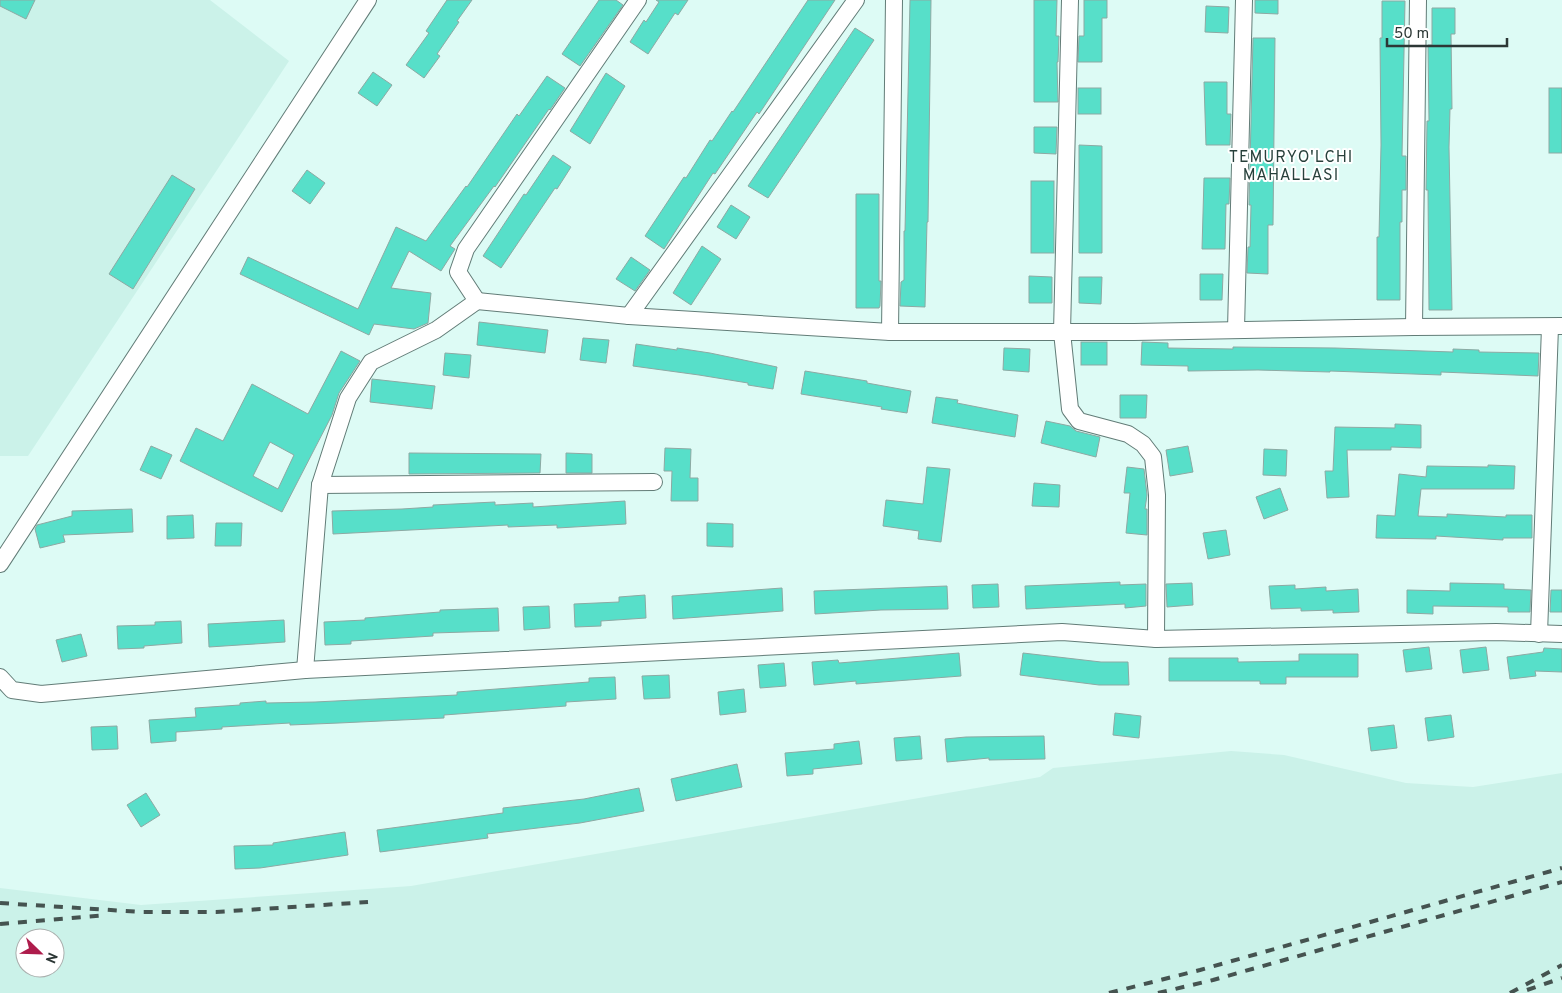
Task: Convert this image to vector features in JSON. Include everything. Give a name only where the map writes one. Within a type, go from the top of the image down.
[{"type":"street","points":[[0,564],[368,0]]},
{"type":"street","points":[[477,301],[458,272],[466,249],[638,0]]},
{"type":"street","points":[[629,316],[856,0]]},
{"type":"street","points":[[890,332],[894,0]]},
{"type":"street","points":[[1070,0],[1062,332],[1070,409],[1079,421],[1128,434],[1143,444],[1153,457],[1158,495],[1156,639]]},
{"type":"street","points":[[1236,330],[1244,0]]},
{"type":"street","points":[[1414,327],[1418,0]]},
{"type":"street","points":[[305,670],[320,485],[348,398],[371,362],[436,330],[477,301],[629,316],[890,332],[1556,327],[1538,634]]},
{"type":"street","points":[[320,485],[654,482]]},
{"type":"street","points":[[0,677],[12,690],[41,694],[305,670],[1062,632],[1156,639],[1496,632],[1562,634]]},
{"type":"shaded area","points":[[0,0],[210,0],[289,61],[28,456],[0,456]]},
{"type":"shaded area","points":[[1231,751],[1284,755],[1406,783],[1473,787],[1562,773],[1562,993],[0,993],[0,888],[141,905],[411,886],[1040,777],[1053,768]]},
{"type":"building","points":[[0,0],[35,0],[26,19],[0,6]]},
{"type":"building","points":[[447,0],[472,0],[437,54],[440,56],[424,78],[406,65],[429,33],[426,31]]},
{"type":"building","points":[[599,0],[616,0],[623,5],[580,66],[562,54]]},
{"type":"building","points":[[656,0],[688,0],[678,15],[675,13],[648,54],[630,42],[644,20],[646,22],[659,2]]},
{"type":"building","points":[[808,0],[835,0],[759,114],[757,112],[715,174],[713,173],[664,249],[645,236],[710,140],[712,141],[733,112]]},
{"type":"building","points":[[910,0],[931,0],[925,307],[900,306],[901,282],[904,280]]},
{"type":"building","points":[[1034,0],[1057,0],[1056,36],[1059,36],[1057,62],[1058,102],[1034,102]]},
{"type":"building","points":[[1084,0],[1107,0],[1107,18],[1102,18],[1102,62],[1078,62],[1079,36],[1084,36]]},
{"type":"building","points":[[1255,0],[1278,0],[1278,14],[1255,13]]},
{"type":"building","points":[[1382,1],[1405,1],[1402,156],[1406,156],[1406,190],[1402,190],[1402,222],[1400,222],[1400,300],[1377,300]]},
{"type":"building","points":[[1206,6],[1229,7],[1228,33],[1205,32]]},
{"type":"building","points":[[1432,8],[1455,8],[1455,34],[1451,34],[1452,109],[1450,109],[1449,147],[1452,310],[1429,310],[1428,190],[1426,190],[1427,121],[1429,121],[1428,45],[1432,45]]},
{"type":"building","points":[[855,28],[874,40],[768,198],[748,186]]},
{"type":"building","points":[[1253,38],[1275,38],[1273,225],[1268,225],[1268,274],[1247,273],[1248,247],[1250,247],[1251,205],[1249,205]]},
{"type":"building","points":[[373,72],[392,85],[377,106],[358,93]]},
{"type":"building","points":[[606,73],[625,86],[590,144],[570,131]]},
{"type":"building","points":[[547,76],[565,88],[495,187],[450,246],[455,249],[441,271],[409,251],[391,288],[431,293],[428,323],[414,329],[374,324],[369,335],[240,274],[248,257],[358,309],[396,227],[426,241],[467,187],[517,114],[519,116]]},
{"type":"building","points":[[1204,82],[1227,82],[1227,114],[1231,114],[1230,145],[1206,145]]},
{"type":"building","points":[[1078,88],[1101,88],[1101,114],[1078,114]]},
{"type":"building","points":[[1549,88],[1562,88],[1562,153],[1549,153]]},
{"type":"building","points":[[1034,127],[1057,127],[1056,154],[1034,153]]},
{"type":"building","points":[[1079,145],[1102,146],[1102,253],[1079,253]]},
{"type":"building","points":[[553,155],[571,167],[501,268],[483,256],[524,194],[526,195]]},
{"type":"building","points":[[307,170],[325,183],[310,204],[292,191]]},
{"type":"building","points":[[172,175],[195,189],[133,289],[109,274]]},
{"type":"building","points":[[1204,178],[1230,178],[1229,204],[1226,204],[1225,249],[1202,249]]},
{"type":"building","points":[[1031,181],[1054,181],[1054,253],[1031,253]]},
{"type":"building","points":[[856,194],[879,194],[879,281],[881,281],[879,308],[856,308]]},
{"type":"building","points":[[731,205],[750,217],[736,239],[717,227]]},
{"type":"building","points":[[702,246],[721,259],[691,305],[673,293]]},
{"type":"building","points":[[631,257],[650,270],[635,291],[616,279]]},
{"type":"building","points":[[1200,274],[1223,274],[1222,300],[1200,300]]},
{"type":"building","points":[[1029,276],[1052,277],[1052,303],[1029,303]]},
{"type":"building","points":[[1079,277],[1102,277],[1101,304],[1079,303]]},
{"type":"building","points":[[479,322],[548,330],[545,353],[477,345]]},
{"type":"building","points":[[583,338],[609,340],[606,363],[580,360]]},
{"type":"building","points":[[1081,342],[1107,342],[1107,365],[1081,365]]},
{"type":"building","points":[[1142,342],[1168,343],[1168,348],[1335,348],[1453,352],[1453,349],[1479,350],[1479,352],[1539,353],[1538,376],[1441,372],[1441,375],[1330,371],[1188,371],[1188,366],[1141,365]]},
{"type":"building","points":[[636,344],[710,353],[777,367],[773,389],[748,385],[748,383],[633,366]]},
{"type":"building","points":[[1004,348],[1030,349],[1029,372],[1003,370]]},
{"type":"building","points":[[341,351],[360,361],[339,393],[332,415],[282,512],[180,461],[196,428],[223,441],[252,384],[308,414]],"holes":[[[270,442],[294,455],[278,489],[253,476]]]},
{"type":"building","points":[[445,353],[471,355],[469,378],[443,375]]},
{"type":"building","points":[[805,371],[867,381],[867,383],[911,391],[907,413],[801,394]]},
{"type":"building","points":[[372,379],[435,386],[432,409],[370,402]]},
{"type":"building","points":[[1120,395],[1147,395],[1146,418],[1120,418]]},
{"type":"building","points":[[936,397],[958,400],[957,403],[1018,415],[1015,437],[932,423]]},
{"type":"building","points":[[1046,421],[1070,426],[1076,431],[1100,437],[1096,457],[1041,443]]},
{"type":"building","points":[[1395,424],[1421,425],[1421,448],[1391,447],[1391,450],[1347,450],[1349,497],[1327,498],[1325,471],[1333,471],[1335,427],[1395,428]]},
{"type":"building","points":[[151,446],[172,455],[161,479],[140,470]]},
{"type":"building","points":[[1188,446],[1193,472],[1170,476],[1166,450]]},
{"type":"building","points":[[665,448],[691,449],[690,478],[698,478],[698,501],[671,501],[672,471],[664,471]]},
{"type":"building","points":[[1264,449],[1287,450],[1286,476],[1263,475]]},
{"type":"building","points":[[409,453],[541,454],[540,473],[409,474]]},
{"type":"building","points":[[566,453],[592,454],[592,473],[566,473]]},
{"type":"building","points":[[1488,465],[1515,466],[1514,489],[1421,489],[1418,516],[1447,517],[1447,514],[1506,517],[1506,515],[1532,515],[1532,538],[1503,538],[1503,540],[1436,536],[1436,539],[1376,538],[1377,515],[1395,516],[1399,474],[1426,477],[1427,466],[1488,467]]},
{"type":"building","points":[[927,467],[950,469],[941,542],[918,539],[919,531],[883,526],[886,500],[923,504]]},
{"type":"building","points":[[1127,467],[1144,469],[1147,495],[1145,509],[1147,509],[1147,535],[1126,533],[1130,493],[1124,493]]},
{"type":"building","points":[[1034,483],[1060,485],[1059,507],[1032,506]]},
{"type":"building","points":[[1280,488],[1288,510],[1264,519],[1256,497]]},
{"type":"building","points":[[625,501],[626,524],[557,528],[557,525],[508,527],[508,525],[333,534],[332,511],[402,509],[433,507],[433,505],[495,502],[495,505],[533,503],[533,507]]},
{"type":"building","points":[[132,509],[133,532],[63,535],[65,542],[40,548],[35,529],[37,525],[72,516],[72,511]]},
{"type":"building","points":[[193,515],[194,538],[167,539],[167,516]]},
{"type":"building","points":[[216,523],[242,523],[241,546],[215,546]]},
{"type":"building","points":[[707,523],[733,524],[733,547],[707,546]]},
{"type":"building","points":[[1226,530],[1230,555],[1208,559],[1203,533]]},
{"type":"building","points":[[1120,582],[1120,585],[1146,584],[1146,606],[1125,608],[1125,604],[1026,609],[1025,586]]},
{"type":"building","points":[[1192,583],[1193,605],[1167,607],[1166,584]]},
{"type":"building","points":[[1450,583],[1504,584],[1504,589],[1531,590],[1530,612],[1508,612],[1508,607],[1433,606],[1433,614],[1407,613],[1407,590],[1450,591]]},
{"type":"building","points":[[998,584],[999,607],[973,608],[972,585]]},
{"type":"building","points":[[1295,585],[1295,589],[1326,587],[1326,591],[1358,589],[1359,612],[1333,613],[1333,610],[1301,611],[1301,608],[1271,609],[1269,586]]},
{"type":"building","points":[[947,586],[948,609],[881,610],[815,614],[814,591]]},
{"type":"building","points":[[782,588],[783,611],[673,619],[672,596]]},
{"type":"building","points":[[1551,590],[1562,590],[1562,612],[1550,612]]},
{"type":"building","points":[[645,595],[646,618],[601,621],[601,626],[575,627],[574,604],[619,602],[619,597]]},
{"type":"building","points":[[549,606],[550,628],[524,630],[523,607]]},
{"type":"building","points":[[498,608],[499,631],[433,633],[433,636],[351,641],[351,644],[325,645],[324,622],[365,620],[365,618],[440,612],[440,610]]},
{"type":"building","points":[[284,620],[285,642],[209,647],[208,624]]},
{"type":"building","points":[[181,621],[182,643],[118,649],[117,626],[155,625],[155,622]]},
{"type":"building","points":[[81,634],[87,656],[62,662],[56,640]]},
{"type":"building","points":[[1429,647],[1432,669],[1406,672],[1403,650]]},
{"type":"building","points":[[1486,647],[1489,670],[1463,673],[1460,650]]},
{"type":"building","points":[[1544,648],[1562,649],[1562,672],[1535,671],[1536,676],[1510,679],[1507,657],[1543,652]]},
{"type":"building","points":[[959,653],[961,676],[856,684],[856,681],[814,685],[812,662],[838,660],[839,663]]},
{"type":"building","points":[[1023,653],[1101,662],[1128,662],[1129,685],[1099,685],[1020,675]]},
{"type":"building","points":[[1299,654],[1358,654],[1358,677],[1286,677],[1286,684],[1260,684],[1260,681],[1169,681],[1169,658],[1238,658],[1238,662],[1299,661]]},
{"type":"building","points":[[784,663],[786,686],[760,688],[758,665]]},
{"type":"building","points":[[669,675],[670,698],[644,699],[642,676]]},
{"type":"building","points":[[615,677],[616,699],[566,702],[566,706],[444,715],[444,718],[222,727],[222,729],[176,732],[176,741],[151,743],[149,720],[196,717],[195,708],[266,701],[266,703],[315,702],[457,695],[457,692],[589,682],[589,678]]},
{"type":"building","points":[[744,689],[746,712],[720,715],[718,692]]},
{"type":"building","points":[[1115,713],[1141,716],[1139,738],[1113,735]]},
{"type":"building","points":[[1451,715],[1454,737],[1428,741],[1425,718]]},
{"type":"building","points":[[1394,725],[1397,748],[1371,751],[1368,728]]},
{"type":"building","points":[[117,726],[118,749],[92,750],[91,727]]},
{"type":"building","points":[[920,736],[922,759],[896,761],[894,738]]},
{"type":"building","points":[[1044,736],[1045,759],[989,760],[989,758],[947,762],[945,739]]},
{"type":"building","points":[[859,741],[862,764],[813,769],[813,774],[787,776],[785,753],[834,749],[834,744]]},
{"type":"building","points":[[737,764],[742,787],[676,801],[671,779]]},
{"type":"building","points":[[639,788],[644,811],[580,823],[487,834],[488,838],[380,852],[377,830],[503,813],[503,808],[584,799]]},
{"type":"building","points":[[146,793],[160,815],[141,827],[127,805]]},
{"type":"building","points":[[345,832],[348,855],[260,868],[235,869],[234,846],[273,845],[273,843]]},
{"type":"railway","points":[[1109,993],[1200,970],[1562,868]]},
{"type":"railway","points":[[1158,993],[1213,980],[1562,882]]},
{"type":"railway","points":[[0,903],[142,912],[216,912],[368,902]]},
{"type":"railway","points":[[0,924],[107,915]]},
{"type":"railway","points":[[1510,993],[1562,965]]},
{"type":"railway","points":[[1527,990],[1562,978]]},
{"type":"district","name":"TEMURYO'LCHI MAHALLASI","points":[[1291,165]]}]
